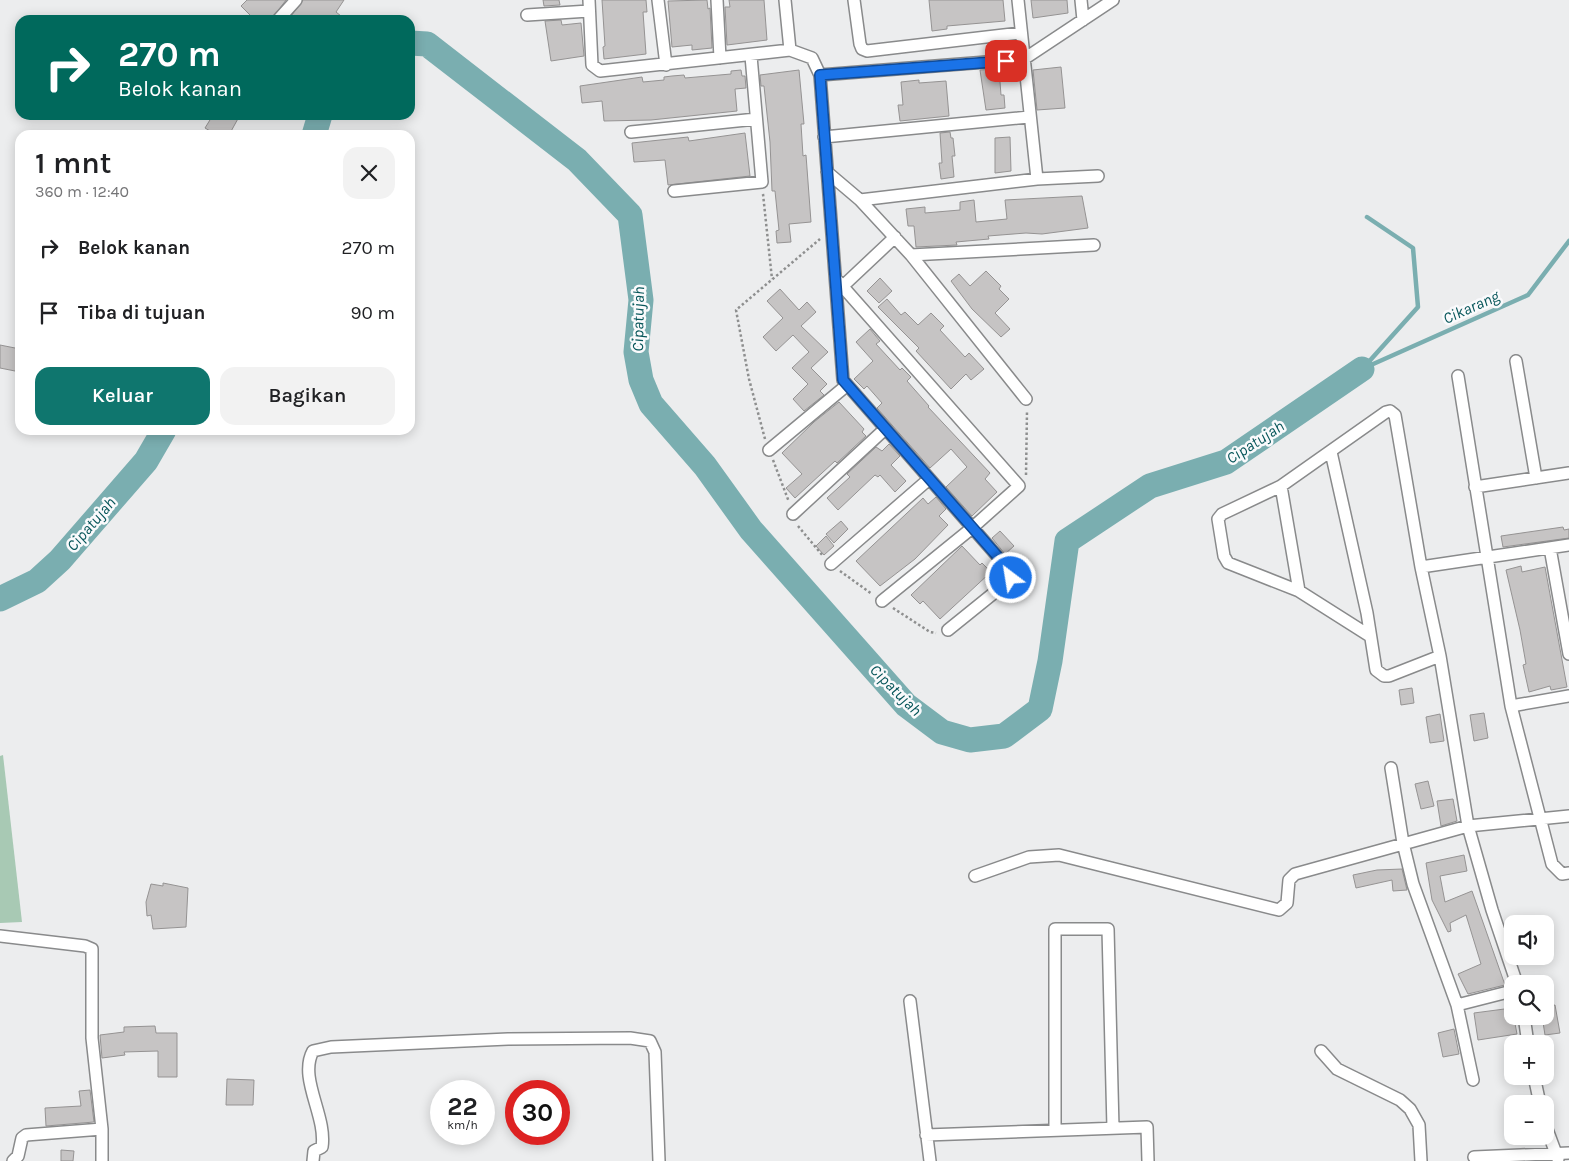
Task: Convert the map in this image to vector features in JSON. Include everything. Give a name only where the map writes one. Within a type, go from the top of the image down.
[{"type":"street","points":[[282,15],[296,0]]},
{"type":"street","points":[[658,0],[666,65]]},
{"type":"street","points":[[717,0],[720,58]]},
{"type":"street","points":[[785,0],[790,50]]},
{"type":"street","points":[[854,0],[860,44],[862,49],[867,51],[1020,33]]},
{"type":"street","points":[[1018,0],[1037,179]]},
{"type":"street","points":[[1081,0],[1083,20]]},
{"type":"street","points":[[820,75],[1024,59],[1113,0]]},
{"type":"street","points":[[528,15],[589,6],[592,65],[600,72],[790,50],[812,58],[820,75],[831,230],[840,283],[841,367],[846,386],[1006,566],[1011,578],[948,630]]},
{"type":"street","points":[[674,192],[762,182],[750,56]]},
{"type":"street","points":[[824,137],[1029,117]]},
{"type":"street","points":[[631,132],[756,119]]},
{"type":"street","points":[[827,172],[860,200],[911,255],[1026,399]]},
{"type":"street","points":[[860,200],[1037,179],[1098,176]]},
{"type":"street","points":[[840,283],[895,237]]},
{"type":"street","points":[[911,255],[1094,245]]},
{"type":"street","points":[[840,283],[1019,486],[972,528],[882,600]]},
{"type":"street","points":[[1516,361],[1536,478]]},
{"type":"street","points":[[1458,376],[1511,706],[1552,864],[1562,874],[1569,873]]},
{"type":"street","points":[[769,450],[846,386]]},
{"type":"street","points":[[1370,636],[1299,591],[1228,563],[1224,556],[1218,519],[1222,514],[1281,486],[1386,412],[1394,413],[1421,566],[1440,656],[1468,826],[1492,910],[1514,975]]},
{"type":"street","points":[[793,514],[884,429]]},
{"type":"street","points":[[1331,452],[1370,636],[1374,664],[1379,674],[1384,676],[1396,674],[1440,656]]},
{"type":"street","points":[[1475,487],[1569,473]]},
{"type":"street","points":[[831,564],[929,479]]},
{"type":"street","points":[[1281,486],[1299,591]]},
{"type":"street","points":[[1421,566],[1569,545]]},
{"type":"street","points":[[1550,548],[1569,654]]},
{"type":"street","points":[[1511,706],[1569,696]]},
{"type":"street","points":[[1391,768],[1403,842],[1424,917],[1457,1005],[1473,1080]]},
{"type":"street","points":[[975,876],[1029,857],[1051,854],[1279,910],[1288,903],[1289,880],[1293,874],[1403,842],[1468,826],[1569,816]]},
{"type":"street","points":[[1055,1130],[1055,929],[1108,929],[1113,1128]]},
{"type":"street","points":[[0,936],[85,946],[92,949],[92,1038],[102,1129],[102,1161]]},
{"type":"street","points":[[1457,1005],[1504,993]]},
{"type":"street","points":[[910,1001],[930,1161]]},
{"type":"street","points":[[313,1161],[314,1151],[322,1147],[324,1135],[309,1076],[308,1059],[313,1051],[331,1047],[508,1039],[630,1038],[650,1041],[655,1052],[659,1161]]},
{"type":"street","points":[[1321,1051],[1337,1069],[1400,1100],[1410,1109],[1418,1125],[1421,1161]]},
{"type":"street","points":[[926,1135],[1147,1127],[1148,1161]]},
{"type":"street","points":[[13,1161],[18,1156],[22,1138],[26,1135],[102,1129]]},
{"type":"street","points":[[1553,1145],[1558,1158]]},
{"type":"street","points":[[1474,1157],[1558,1158],[1569,1153]]},
{"type":"path","points":[[762,182],[772,279]]},
{"type":"path","points":[[736,310],[831,230]]},
{"type":"path","points":[[1019,486],[1026,477],[1027,466],[1026,399]]},
{"type":"green space","points":[[3,755],[22,922],[0,923],[0,756]]},
{"type":"building","points":[[247,0],[286,0],[275,15],[250,15],[241,6]]},
{"type":"building","points":[[303,0],[344,0],[336,12],[340,15],[292,15]]},
{"type":"building","points":[[543,0],[559,0],[560,5],[544,6]]},
{"type":"building","points":[[602,0],[646,0],[647,12],[643,12],[646,54],[604,59]]},
{"type":"building","points":[[707,0],[708,9],[710,8],[712,48],[692,50],[692,45],[672,47],[668,1]]},
{"type":"building","points":[[729,0],[764,0],[767,40],[727,45],[725,7],[730,7]]},
{"type":"building","points":[[929,0],[1003,0],[1005,21],[947,26],[947,29],[932,31]]},
{"type":"building","points":[[1031,0],[1067,0],[1068,13],[1033,18]]},
{"type":"building","points":[[561,20],[562,25],[581,23],[584,56],[551,61],[545,21]]},
{"type":"building","points":[[1061,67],[1065,108],[1037,110],[1033,70]]},
{"type":"building","points":[[999,69],[1001,95],[1004,95],[1005,108],[986,110],[980,70]]},
{"type":"building","points":[[741,70],[742,76],[745,76],[746,88],[735,89],[737,111],[651,120],[604,121],[602,101],[582,103],[580,86],[642,77],[643,82],[664,80],[664,77],[672,76],[684,75],[685,78],[731,74],[731,71]]},
{"type":"building","points":[[799,70],[804,124],[801,124],[803,156],[806,155],[811,222],[789,224],[791,242],[777,243],[776,231],[779,230],[775,191],[772,191],[770,142],[764,86],[761,86],[760,75]]},
{"type":"building","points":[[919,80],[919,83],[946,81],[949,116],[900,121],[898,105],[903,105],[901,82]]},
{"type":"building","points":[[210,120],[237,120],[232,130],[208,130],[205,128]]},
{"type":"building","points":[[950,132],[951,138],[953,138],[955,156],[952,156],[954,177],[941,179],[939,163],[942,163],[940,133]]},
{"type":"building","points":[[745,133],[750,176],[668,185],[665,160],[634,162],[632,143],[688,137],[689,141]]},
{"type":"building","points":[[1010,137],[1011,171],[995,173],[995,138]]},
{"type":"building","points":[[1082,196],[1088,228],[1042,234],[1026,233],[988,236],[989,239],[956,242],[957,245],[916,247],[914,226],[908,226],[906,209],[925,207],[925,213],[960,210],[960,202],[974,200],[976,222],[1007,219],[1005,200]]},
{"type":"building","points":[[986,271],[1001,286],[999,289],[1009,299],[995,313],[1010,329],[1001,337],[972,309],[951,281],[959,274],[970,286]]},
{"type":"building","points":[[880,278],[892,291],[879,303],[867,291]]},
{"type":"building","points":[[780,289],[799,310],[807,302],[816,312],[801,326],[828,352],[811,368],[827,384],[820,391],[824,395],[804,411],[793,399],[808,384],[792,368],[809,352],[793,335],[776,351],[763,337],[783,318],[767,301]]},
{"type":"building","points":[[887,299],[901,315],[905,312],[918,325],[931,313],[944,326],[940,330],[965,357],[969,353],[984,369],[971,380],[966,374],[951,389],[916,351],[919,348],[878,307]]},
{"type":"building","points":[[870,329],[880,341],[876,344],[900,370],[902,368],[911,377],[907,381],[928,407],[990,473],[985,479],[997,492],[972,516],[946,487],[967,467],[951,449],[930,468],[877,408],[882,403],[867,386],[864,389],[854,379],[873,361],[856,342]]},
{"type":"building","points":[[0,345],[15,348],[15,371],[0,368]]},
{"type":"building","points":[[839,402],[864,429],[862,432],[866,436],[837,463],[835,461],[795,498],[786,488],[802,474],[782,453],[814,422]]},
{"type":"building","points":[[889,444],[900,456],[891,465],[906,481],[895,492],[880,475],[878,477],[875,475],[838,510],[827,498],[850,477],[847,474],[876,447],[882,451]]},
{"type":"building","points":[[936,497],[946,509],[939,516],[948,525],[915,559],[880,586],[856,561],[923,498],[928,504]]},
{"type":"building","points":[[841,521],[848,529],[834,543],[826,534]]},
{"type":"building","points":[[1563,527],[1564,530],[1569,529],[1569,538],[1503,547],[1501,536]]},
{"type":"building","points":[[1000,531],[1014,546],[1005,554],[992,538]]},
{"type":"building","points":[[826,536],[834,546],[824,555],[816,546]]},
{"type":"building","points":[[962,546],[980,565],[982,563],[991,572],[940,619],[923,601],[920,604],[911,595]]},
{"type":"building","points":[[1521,566],[1522,572],[1545,567],[1567,687],[1551,690],[1550,686],[1529,692],[1523,665],[1526,664],[1520,630],[1506,570]]},
{"type":"building","points":[[1412,688],[1414,703],[1401,705],[1399,690]]},
{"type":"building","points":[[1484,713],[1488,738],[1474,741],[1470,715]]},
{"type":"building","points":[[1440,714],[1444,741],[1430,743],[1426,717]]},
{"type":"building","points":[[1428,781],[1434,806],[1421,809],[1415,784]]},
{"type":"building","points":[[1453,799],[1457,821],[1441,826],[1437,801]]},
{"type":"building","points":[[1464,855],[1467,871],[1440,876],[1445,902],[1472,891],[1504,985],[1468,994],[1458,974],[1481,964],[1466,915],[1450,923],[1451,931],[1448,932],[1432,900],[1426,863]]},
{"type":"building","points":[[1402,869],[1407,890],[1393,891],[1392,880],[1356,888],[1353,875],[1377,870]]},
{"type":"building","points":[[163,883],[188,888],[186,927],[153,929],[151,915],[147,916],[146,902],[151,884],[163,886]]},
{"type":"building","points":[[1554,1005],[1560,1033],[1545,1035],[1543,1025],[1554,1025]]},
{"type":"building","points":[[1504,1009],[1504,1025],[1515,1025],[1517,1034],[1478,1040],[1474,1013]]},
{"type":"building","points":[[155,1026],[156,1033],[177,1033],[177,1077],[158,1077],[158,1051],[124,1052],[125,1055],[102,1058],[100,1035],[124,1032],[124,1027]]},
{"type":"building","points":[[1454,1029],[1459,1054],[1443,1057],[1438,1033]]},
{"type":"building","points":[[227,1079],[254,1080],[253,1105],[226,1105]]},
{"type":"building","points":[[90,1090],[94,1122],[46,1126],[45,1108],[81,1106],[79,1091]]},
{"type":"building","points":[[61,1150],[74,1151],[73,1161],[61,1161]]},
{"type":"waterway","name":"Cipatujah","points":[[415,43],[427,44],[577,160],[630,215],[641,300],[636,352],[641,380],[651,404],[705,466],[751,530],[906,705],[942,732],[970,740],[1004,736],[1040,709],[1050,661],[1067,541],[1150,486],[1226,462],[1362,369]]},
{"type":"waterway","name":"Cipatujah","points":[[316,130],[318,120]]},
{"type":"waterway","name":"Cipatujah","points":[[1365,366],[1418,307],[1413,248],[1367,217]]},
{"type":"waterway","name":"Cikarang","points":[[1362,369],[1528,295],[1569,241]]},
{"type":"waterway","name":"Cipatujah","points":[[0,599],[37,581],[60,560],[146,461],[161,435]]},
{"type":"route","points":[[1006,61],[820,75],[843,380],[846,386],[1006,566],[1011,578]]}]
